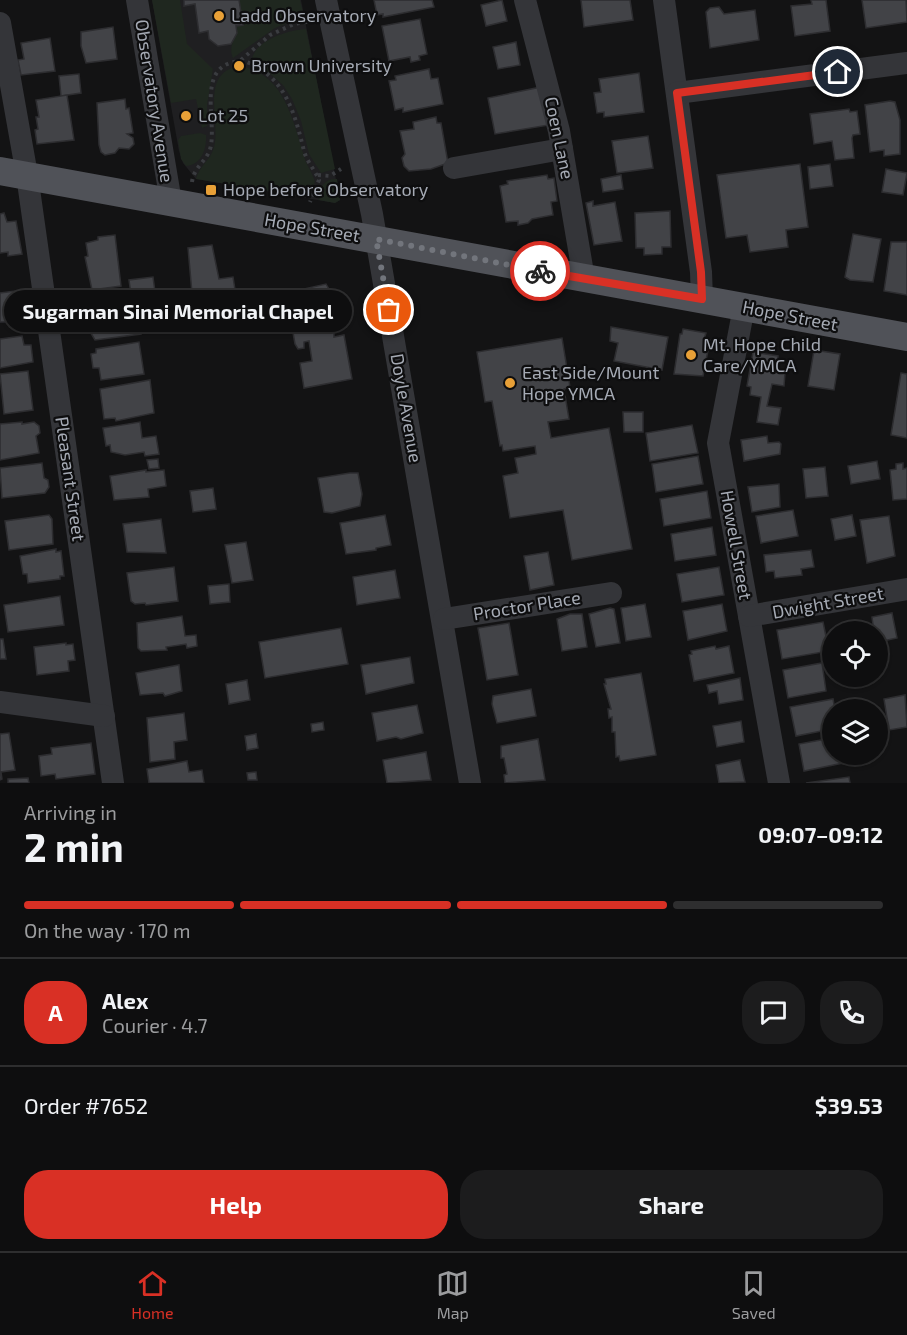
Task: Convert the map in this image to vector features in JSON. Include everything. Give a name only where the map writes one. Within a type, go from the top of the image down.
[{"type":"main road","name":"Hope Street","points":[[13,173],[907,337]]},
{"type":"street","name":"Observatory Avenue","points":[[137,0],[171,202]]},
{"type":"street","name":"Doyle Avenue","points":[[326,0],[376,239],[444,619],[470,783]]},
{"type":"street","name":"Coen Lane","points":[[525,0],[562,149],[584,279]]},
{"type":"street","points":[[664,0],[701,272],[702,299]]},
{"type":"street","name":"Pleasant Street","points":[[0,23],[13,173],[114,783]]},
{"type":"street","points":[[677,93],[907,63]]},
{"type":"street","points":[[454,168],[562,149]]},
{"type":"street","name":"Howell Street","points":[[744,307],[718,443],[779,783]]},
{"type":"street","name":"Dwight Street","points":[[749,616],[907,589]]},
{"type":"street","name":"Proctor Place","points":[[444,619],[611,593]]},
{"type":"street","points":[[0,702],[104,716]]},
{"type":"path","points":[[240,61],[270,35],[294,24],[312,21]]},
{"type":"path","points":[[192,182],[194,170],[209,153],[211,145],[209,108],[217,73],[227,63],[240,61],[252,64],[270,76],[291,103],[304,151],[319,183],[310,202]]},
{"type":"path","points":[[317,175],[330,176],[341,169]]},
{"type":"shaded area","name":"Brown University","points":[[152,0],[301,0],[340,200],[335,203],[196,179],[183,163],[179,151]]},
{"type":"shaded area","points":[[152,0],[180,0],[187,44],[213,69],[207,105],[207,126],[202,128],[196,99],[171,103]]},
{"type":"shaded area","points":[[239,0],[300,0],[303,12],[298,19],[275,28],[233,58],[231,49],[236,26],[243,25]]},
{"type":"shaded area","points":[[306,29],[335,169],[321,173],[309,154],[301,121],[292,99],[283,85],[252,58],[255,51],[267,41],[291,31]]},
{"type":"shaded area","points":[[239,66],[254,70],[267,78],[284,100],[315,182],[310,194],[301,196],[196,179],[214,147],[215,88],[219,78],[227,70]]},
{"type":"shaded area","points":[[200,133],[206,135],[204,151],[196,163],[186,166],[181,159],[178,140],[181,136]]},
{"type":"shaded area","points":[[337,179],[340,200],[335,203],[319,200],[318,193],[323,185],[327,181]]},
{"type":"building","name":"Ladd Observatory","points":[[184,0],[239,0],[243,25],[236,26],[237,33],[231,44],[218,46],[209,39],[208,31],[199,33],[195,4],[184,6]]},
{"type":"building","points":[[374,0],[432,0],[434,7],[383,17],[383,14],[377,15]]},
{"type":"building","points":[[502,0],[507,21],[486,26],[481,5]]},
{"type":"building","points":[[581,0],[630,0],[633,20],[584,27]]},
{"type":"building","points":[[811,0],[826,0],[830,31],[795,36],[791,6],[812,4]]},
{"type":"building","points":[[862,0],[906,0],[907,22],[866,28]]},
{"type":"building","points":[[719,7],[724,14],[755,10],[759,40],[710,48],[706,12],[710,8]]},
{"type":"building","points":[[420,19],[427,54],[419,56],[420,60],[411,62],[410,57],[389,61],[382,26]]},
{"type":"building","points":[[113,27],[117,59],[86,63],[81,46],[81,32]]},
{"type":"building","points":[[50,38],[55,71],[21,75],[18,60],[24,59],[21,43]]},
{"type":"building","points":[[516,42],[520,65],[498,69],[493,47]]},
{"type":"building","points":[[429,69],[431,79],[438,78],[443,104],[403,112],[403,108],[395,110],[389,81],[396,80],[395,76]]},
{"type":"building","points":[[639,73],[644,112],[604,117],[604,112],[597,113],[594,93],[601,92],[599,79]]},
{"type":"building","points":[[79,74],[81,93],[61,96],[59,76]]},
{"type":"building","points":[[541,87],[549,125],[495,134],[488,98]]},
{"type":"building","points":[[67,95],[74,140],[37,144],[35,130],[38,129],[36,117],[39,117],[36,100]]},
{"type":"building","points":[[125,99],[126,109],[129,108],[133,133],[127,134],[133,138],[134,144],[129,149],[119,148],[115,153],[105,155],[101,152],[99,145],[97,103]]},
{"type":"building","points":[[895,102],[900,120],[900,154],[884,156],[884,150],[870,152],[865,105]]},
{"type":"building","points":[[849,109],[850,112],[857,111],[860,134],[853,135],[852,138],[854,158],[835,160],[832,141],[814,144],[810,114]]},
{"type":"building","points":[[436,117],[437,123],[441,123],[448,163],[431,169],[409,171],[404,166],[402,158],[405,154],[400,131],[414,129],[413,122]]},
{"type":"building","points":[[648,136],[653,168],[617,173],[612,141]]},
{"type":"building","points":[[800,164],[808,227],[786,230],[788,247],[750,252],[747,235],[726,238],[717,175]]},
{"type":"building","points":[[830,164],[833,186],[810,189],[808,167]]},
{"type":"building","points":[[886,169],[907,173],[903,195],[882,192]]},
{"type":"building","points":[[547,175],[548,179],[554,178],[557,201],[551,202],[553,215],[532,219],[528,223],[518,225],[518,221],[506,222],[500,186],[508,184],[507,181]]},
{"type":"building","points":[[621,175],[623,189],[603,192],[601,179]]},
{"type":"building","points":[[593,201],[593,206],[615,202],[622,241],[594,245],[586,203]]},
{"type":"building","points":[[670,211],[671,247],[662,247],[662,254],[644,255],[644,248],[636,248],[635,213]]},
{"type":"building","points":[[4,213],[7,222],[16,221],[22,254],[8,256],[8,252],[0,253],[0,214]]},
{"type":"building","points":[[853,234],[881,239],[873,282],[850,280],[845,277]]},
{"type":"building","points":[[115,235],[121,286],[92,290],[85,257],[88,256],[86,243],[98,240],[98,237]]},
{"type":"building","points":[[891,242],[907,242],[907,295],[884,291]]},
{"type":"building","points":[[212,245],[219,279],[233,277],[236,296],[219,298],[218,290],[192,293],[188,248]]},
{"type":"building","points":[[153,277],[156,299],[132,302],[129,280]]},
{"type":"building","points":[[326,284],[330,291],[327,296],[331,319],[339,320],[340,325],[334,330],[334,337],[344,335],[352,379],[304,388],[300,363],[312,361],[309,341],[304,342],[304,348],[298,349],[295,344],[286,293]]},
{"type":"building","points":[[15,291],[19,322],[0,322],[0,293]]},
{"type":"building","points":[[136,304],[141,334],[95,340],[89,330],[87,314],[91,313],[90,310]]},
{"type":"building","points":[[611,327],[668,337],[662,370],[614,361],[618,343],[610,341]]},
{"type":"building","name":"Mt. Hope Child Care/YMCA","points":[[683,329],[706,333],[704,339],[710,340],[703,376],[674,374],[680,334]]},
{"type":"building","points":[[22,336],[24,345],[31,345],[33,362],[0,368],[0,339]]},
{"type":"building","points":[[562,338],[570,387],[564,389],[569,419],[548,422],[551,438],[609,428],[632,549],[572,560],[563,510],[510,518],[503,476],[518,473],[515,458],[536,454],[535,446],[503,451],[502,445],[500,446],[492,401],[485,402],[477,352]]},
{"type":"building","points":[[139,342],[144,374],[101,380],[99,368],[93,368],[91,354],[96,353],[96,349]]},
{"type":"building","points":[[814,350],[840,354],[834,390],[808,386]]},
{"type":"building","points":[[753,352],[778,356],[776,371],[785,373],[784,386],[772,384],[767,406],[781,408],[778,425],[757,422],[761,397],[750,395],[751,387],[747,386]]},
{"type":"building","points":[[28,371],[33,410],[4,414],[0,374]]},
{"type":"building","points":[[901,373],[907,374],[907,438],[891,435]]},
{"type":"building","points":[[150,380],[154,413],[116,421],[115,418],[104,419],[100,389]]},
{"type":"building","points":[[623,412],[643,412],[643,432],[624,432]]},
{"type":"building","points":[[22,422],[22,424],[34,422],[39,426],[40,433],[36,436],[39,453],[0,460],[0,424]]},
{"type":"building","points":[[140,422],[142,438],[156,436],[159,454],[145,456],[144,452],[125,455],[111,452],[110,445],[106,446],[103,428]]},
{"type":"building","points":[[692,425],[698,453],[650,461],[646,433]]},
{"type":"building","points":[[767,436],[768,443],[779,442],[781,444],[780,454],[744,461],[741,440]]},
{"type":"building","points":[[698,456],[703,484],[656,492],[652,464]]},
{"type":"building","points":[[158,459],[159,468],[149,469],[147,460]]},
{"type":"building","points":[[877,461],[880,479],[851,484],[848,466]]},
{"type":"building","points":[[42,463],[44,478],[48,480],[49,487],[45,493],[2,498],[0,468]]},
{"type":"building","points":[[903,463],[903,469],[907,468],[907,499],[893,500],[890,470],[896,469],[896,464]]},
{"type":"building","points":[[825,467],[828,496],[806,498],[803,469]]},
{"type":"building","points":[[146,470],[146,472],[164,470],[166,486],[148,489],[149,497],[114,500],[110,476]]},
{"type":"building","points":[[358,473],[362,494],[360,506],[332,513],[324,512],[318,478]]},
{"type":"building","points":[[779,484],[780,507],[752,512],[748,487]]},
{"type":"building","points":[[213,488],[216,509],[193,512],[190,491]]},
{"type":"building","points":[[707,491],[711,518],[664,526],[660,499]]},
{"type":"building","points":[[793,510],[798,536],[761,543],[756,516]]},
{"type":"building","points":[[49,515],[52,519],[53,544],[9,550],[5,521]]},
{"type":"building","points":[[385,515],[391,545],[376,548],[376,550],[346,554],[340,523]]},
{"type":"building","points":[[852,515],[856,536],[835,540],[831,519]]},
{"type":"building","points":[[889,516],[895,556],[867,563],[860,520]]},
{"type":"building","points":[[161,519],[166,553],[127,552],[123,524]]},
{"type":"building","points":[[712,527],[716,555],[675,561],[671,534]]},
{"type":"building","points":[[246,542],[253,580],[232,583],[225,545]]},
{"type":"building","points":[[56,549],[56,552],[61,551],[64,576],[60,576],[60,579],[28,583],[27,574],[23,574],[20,556]]},
{"type":"building","points":[[811,550],[814,567],[801,569],[802,575],[775,578],[774,571],[766,572],[764,555]]},
{"type":"building","points":[[548,552],[554,585],[530,590],[524,556]]},
{"type":"building","points":[[174,567],[178,601],[146,605],[145,603],[135,604],[131,601],[127,573]]},
{"type":"building","points":[[719,567],[724,595],[682,602],[677,574]]},
{"type":"building","points":[[395,570],[400,598],[357,605],[353,577]]},
{"type":"building","points":[[229,584],[230,602],[210,604],[208,586]]},
{"type":"building","points":[[60,596],[64,625],[8,632],[4,605]]},
{"type":"building","points":[[645,604],[651,637],[626,641],[621,608]]},
{"type":"building","points":[[722,604],[727,631],[688,640],[683,611]]},
{"type":"building","points":[[614,609],[620,643],[596,647],[589,614]]},
{"type":"building","points":[[892,613],[897,638],[888,640],[888,621],[873,621],[872,617]]},
{"type":"building","points":[[570,614],[582,614],[587,647],[562,651],[557,619]]},
{"type":"building","points":[[182,616],[185,636],[196,635],[197,646],[187,648],[186,644],[166,647],[167,650],[141,651],[138,648],[137,623]]},
{"type":"building","points":[[822,622],[822,652],[782,659],[777,630]]},
{"type":"building","points":[[509,623],[518,675],[487,680],[478,628]]},
{"type":"building","points":[[341,628],[348,664],[265,678],[259,642]]},
{"type":"building","points":[[0,639],[3,639],[6,659],[0,659]]},
{"type":"building","points":[[66,643],[66,645],[73,644],[75,660],[68,661],[69,671],[37,675],[34,647]]},
{"type":"building","points":[[715,646],[716,649],[729,646],[734,673],[694,681],[689,655],[692,654],[691,651]]},
{"type":"building","points":[[410,657],[414,683],[366,694],[361,665]]},
{"type":"building","points":[[822,663],[822,687],[825,687],[826,691],[788,698],[783,670]]},
{"type":"building","points":[[179,665],[182,691],[165,696],[163,693],[140,695],[136,673]]},
{"type":"building","points":[[641,673],[656,755],[620,761],[619,756],[616,757],[615,732],[612,732],[612,717],[609,718],[608,709],[611,709],[604,684],[606,684],[605,679]]},
{"type":"building","points":[[740,678],[743,700],[719,704],[717,691],[709,693],[707,685]]},
{"type":"building","points":[[247,680],[250,700],[229,704],[226,684]]},
{"type":"building","points":[[531,689],[536,716],[497,723],[492,704],[493,696]]},
{"type":"building","points":[[905,695],[907,727],[889,730],[888,699],[884,699]]},
{"type":"building","points":[[822,701],[822,731],[796,736],[790,707]]},
{"type":"building","points":[[417,705],[423,733],[401,739],[396,737],[377,741],[372,713]]},
{"type":"building","points":[[184,713],[187,740],[174,742],[175,759],[150,762],[147,718]]},
{"type":"building","points":[[741,721],[744,742],[717,747],[713,726]]},
{"type":"building","points":[[323,722],[324,730],[312,732],[311,724]]},
{"type":"building","points":[[9,733],[15,770],[1,772],[2,779],[0,780],[0,734]]},
{"type":"building","points":[[256,734],[258,748],[247,750],[245,736]]},
{"type":"building","points":[[538,739],[545,780],[505,783],[504,775],[507,774],[504,758],[501,758],[501,746]]},
{"type":"building","points":[[822,740],[822,765],[833,765],[804,771],[799,744]]},
{"type":"building","points":[[91,743],[95,774],[56,779],[55,774],[41,776],[39,756],[52,754],[51,748]]},
{"type":"building","points":[[426,752],[431,780],[387,783],[383,760]]},
{"type":"building","points":[[740,760],[745,782],[719,783],[716,765]]},
{"type":"building","points":[[187,761],[189,772],[202,770],[204,783],[149,783],[147,769]]},
{"type":"building","points":[[256,772],[257,780],[248,780],[247,773]]},
{"type":"building","points":[[849,777],[850,783],[806,783]]},
{"type":"building","points":[[28,778],[29,783],[8,783],[8,779]]},
{"type":"way so far","points":[[389,310],[376,239],[540,271]]},
{"type":"place","name":"Ladd Observatory","points":[[219,16]]},
{"type":"place","name":"Brown University","points":[[239,66]]},
{"type":"place","name":"Lot 25","points":[[186,116]]},
{"type":"place","name":"Hope before Observatory","points":[[211,190]]},
{"type":"place","name":"Sugarman Sinai Memorial Chapel","points":[[389,310]]},
{"type":"place","name":"Mt. Hope Child Care/YMCA","points":[[691,355]]},
{"type":"place","name":"East Side/Mount Hope YMCA","points":[[510,383]]},
{"type":"route","points":[[540,271],[702,299],[701,272],[677,93],[838,72]]}]
